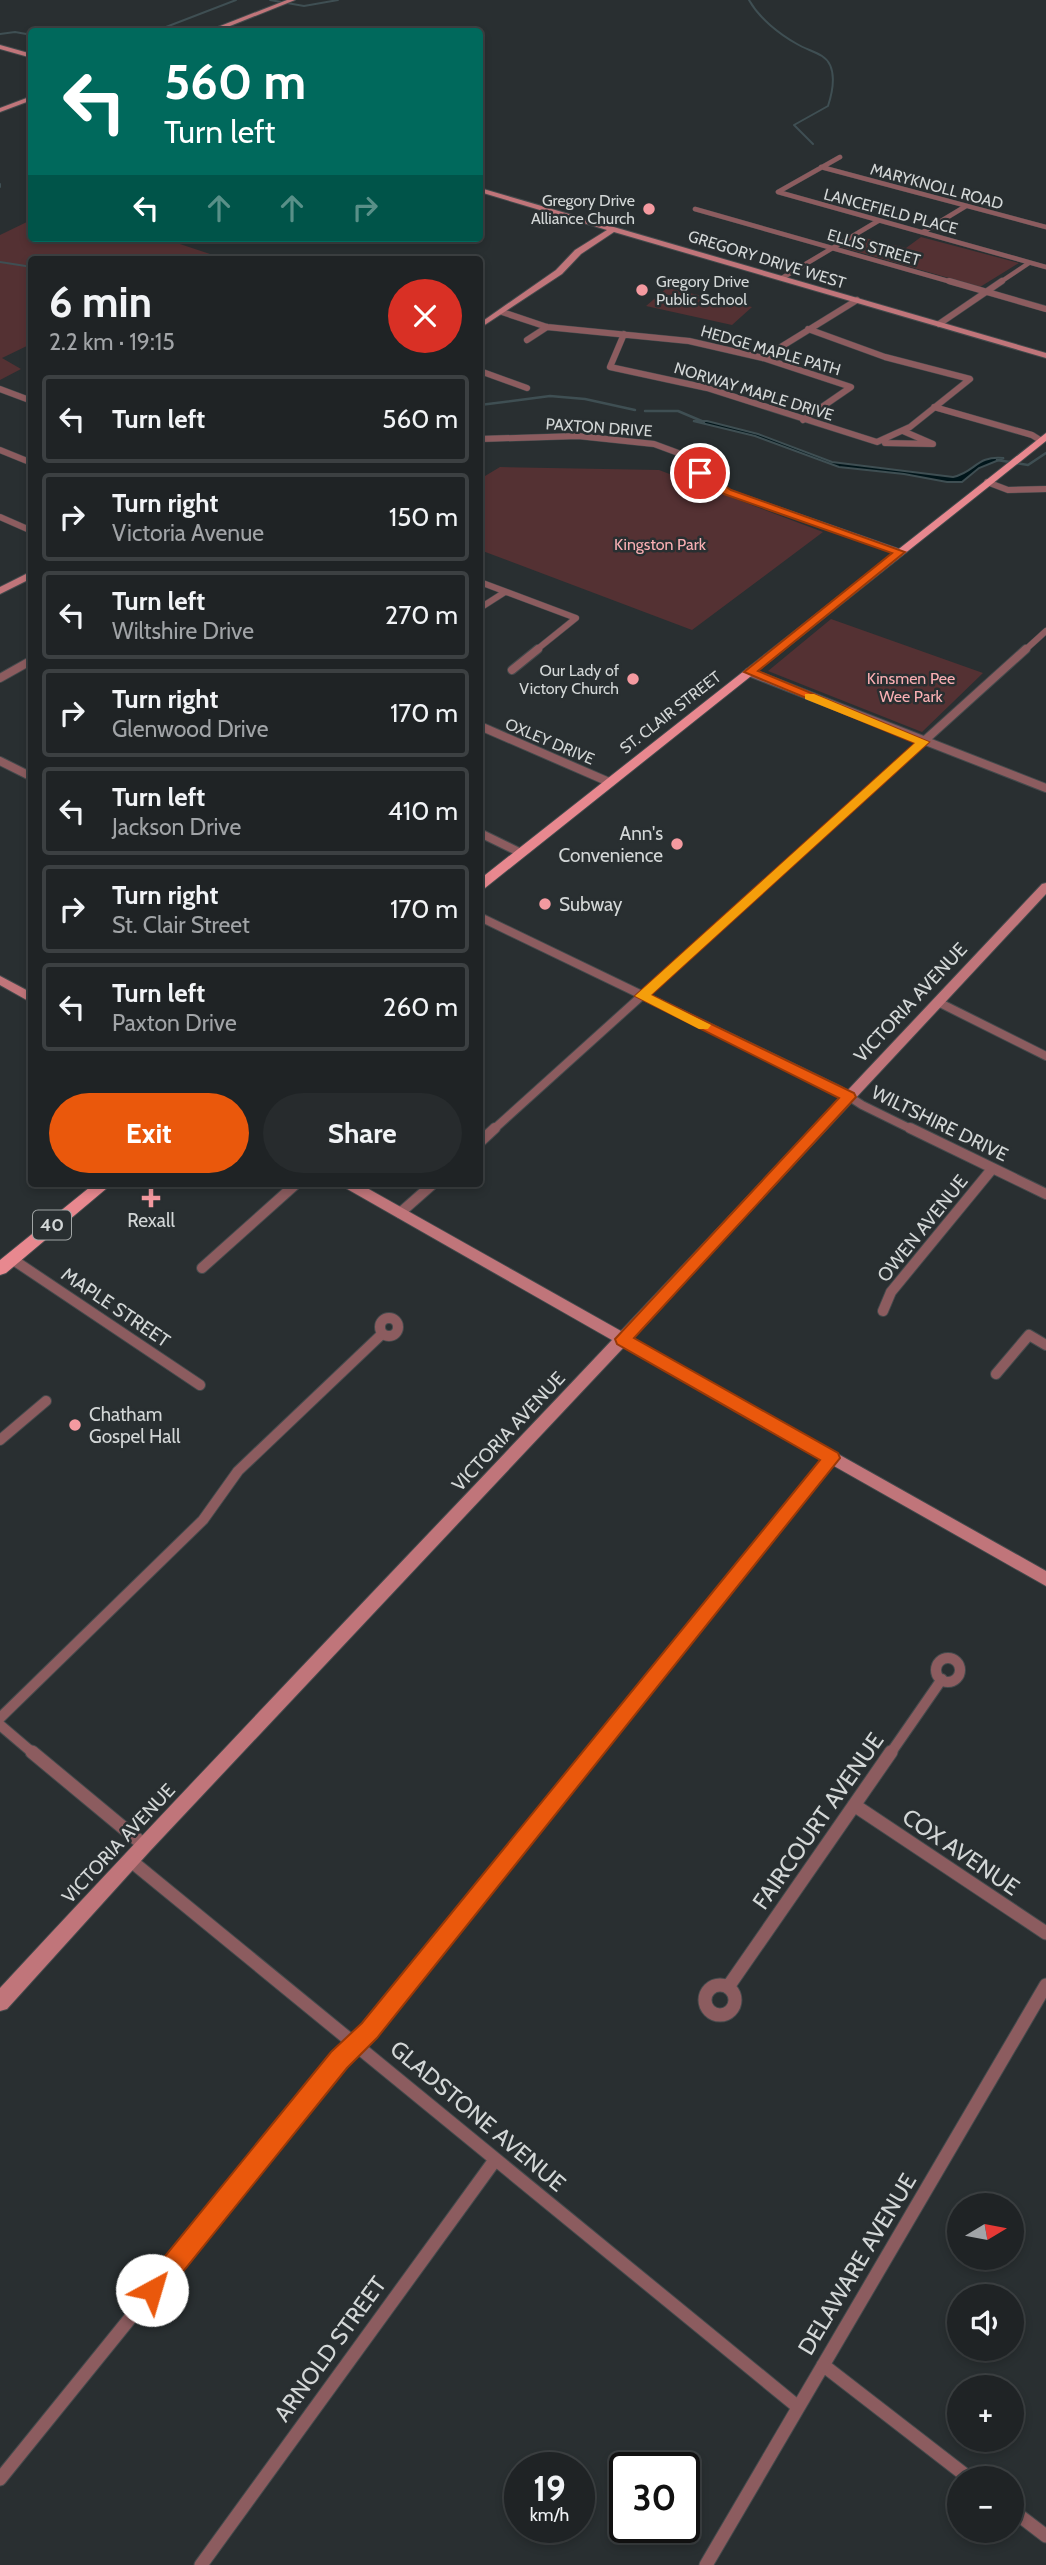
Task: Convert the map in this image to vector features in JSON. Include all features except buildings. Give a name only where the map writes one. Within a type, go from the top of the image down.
[{"type":"main road","name":"ST. CLAIR STREET","points":[[483,883],[1014,462],[1040,438]]},
{"type":"main road","name":"40","points":[[6,1264],[100,1187]]},
{"type":"street","points":[[218,28],[292,0]]},
{"type":"street","points":[[0,47],[28,55]]},
{"type":"street","points":[[0,110],[28,100]]},
{"type":"street","points":[[821,167],[840,157]]},
{"type":"street","name":"MARYKNOLL ROAD","points":[[821,167],[1046,227]]},
{"type":"street","name":"LANCEFIELD PLACE","points":[[821,167],[778,192],[1046,267]]},
{"type":"street","name":"GREGORY DRIVE WEST","points":[[483,191],[782,278],[854,302],[1046,356]]},
{"type":"street","points":[[923,232],[966,206]]},
{"type":"street","name":"ELLIS STREET","points":[[695,209],[1046,309]]},
{"type":"street","points":[[782,278],[878,220]]},
{"type":"street","points":[[483,324],[559,272],[578,252],[615,228]]},
{"type":"street","points":[[939,324],[1029,263]]},
{"type":"street","points":[[763,358],[854,302]]},
{"type":"street","name":"HEDGE MAPLE PATH","points":[[502,312],[547,327],[681,340],[763,358],[851,387],[803,420]]},
{"type":"street","points":[[527,340],[547,327]]},
{"type":"street","points":[[808,329],[928,370],[970,379],[884,443]]},
{"type":"street","name":"NORWAY MAPLE DRIVE","points":[[624,334],[610,367],[707,388],[884,443],[933,444],[903,431]]},
{"type":"street","points":[[483,372],[527,388]]},
{"type":"street","points":[[0,389],[28,400]]},
{"type":"street","points":[[934,407],[1040,438]]},
{"type":"street","points":[[934,407],[1025,439],[1040,438]]},
{"type":"street","name":"PAXTON DRIVE","points":[[483,439],[556,436],[656,444],[687,458],[712,484],[728,492],[900,552]]},
{"type":"street","points":[[2,452],[28,462]]},
{"type":"street","points":[[987,482],[1008,490],[1046,489]]},
{"type":"street","points":[[0,517],[28,529]]},
{"type":"street","points":[[0,591],[28,576]]},
{"type":"street","points":[[483,583],[576,618],[512,670]]},
{"type":"street","points":[[483,606],[505,592]]},
{"type":"street","points":[[483,1139],[1046,631]]},
{"type":"street","points":[[0,678],[28,662]]},
{"type":"street","points":[[749,672],[1046,788]]},
{"type":"street","name":"OXLEY DRIVE","points":[[483,727],[608,782]]},
{"type":"street","points":[[0,761],[28,775]]},
{"type":"street","points":[[483,834],[522,853]]},
{"type":"street","name":"VICTORIA AVENUE","points":[[0,2003],[144,1845],[1046,887]]},
{"type":"street","name":"WILTSHIRE DRIVE","points":[[483,918],[1046,1194]]},
{"type":"street","points":[[0,980],[28,997]]},
{"type":"street","points":[[938,1002],[1046,1056]]},
{"type":"street","name":"OWEN AVENUE","points":[[883,1311],[891,1292],[992,1168]]},
{"type":"street","points":[[202,1268],[293,1187]]},
{"type":"street","points":[[354,1187],[1046,1579]]},
{"type":"street","points":[[400,1213],[429,1187]]},
{"type":"street","name":"MAPLE STREET","points":[[6,1264],[200,1385]]},
{"type":"street","points":[[0,1718],[203,1520],[238,1471],[382,1334]]},
{"type":"street","points":[[996,1374],[1029,1335],[1046,1345]]},
{"type":"street","points":[[0,1440],[46,1401]]},
{"type":"street","points":[[0,2479],[339,2060],[370,2030],[831,1458]]},
{"type":"street","name":"FAIRCOURT AVENUE","points":[[728,1987],[942,1679]]},
{"type":"street","points":[[0,1725],[144,1845]]},
{"type":"street","name":"COX AVENUE","points":[[854,1805],[1046,1933]]},
{"type":"street","name":"GLADSTONE AVENUE","points":[[130,1860],[798,2407]]},
{"type":"street","name":"DELAWARE AVENUE","points":[[706,2565],[1046,1985]]},
{"type":"street","name":"ARNOLD STREET","points":[[201,2565],[495,2160]]},
{"type":"street","points":[[823,2365],[953,2466]]},
{"type":"street","points":[[1024,2519],[1046,2536]]},
{"type":"green space","points":[[28,221],[28,242],[174,242],[216,256],[28,256],[28,345],[2,358],[21,369],[0,380],[0,235]]},
{"type":"green space","points":[[861,237],[906,248],[921,237],[1019,263],[980,287],[841,247]]},
{"type":"green space","points":[[667,288],[752,307],[732,325],[646,306]]},
{"type":"green space","name":"Kingston Park","points":[[500,467],[659,470],[823,532],[692,630],[483,551],[483,477]]},
{"type":"green space","name":"Kinsmen Pee Wee Park","points":[[831,619],[983,673],[922,732],[768,671]]},
{"type":"shaded area","points":[[693,421],[707,421],[758,434],[832,462],[953,477],[967,472],[987,459],[1004,458],[979,468],[962,482],[947,482],[839,467],[755,436]]},
{"type":"waterway","points":[[163,28],[236,0]]},
{"type":"waterway","points":[[270,0],[304,6],[338,0]]},
{"type":"waterway","points":[[749,0],[758,13],[777,30],[800,46],[822,56],[830,66],[833,86],[828,106],[794,125],[813,144]]},
{"type":"waterway","points":[[0,34],[15,32],[28,34]]},
{"type":"waterway","points":[[0,262],[28,266]]},
{"type":"waterway","points":[[483,405],[550,396],[585,399],[635,410]]},
{"type":"waterway","points":[[645,411],[678,411],[704,422]]},
{"type":"waterway","points":[[997,460],[1028,465],[1046,453]]},
{"type":"slow traffic","points":[[703,1025],[642,996],[923,742],[809,696]]},
{"type":"place","name":"Gregory Drive Alliance Church","points":[[649,209]]},
{"type":"place","name":"Gregory Drive Public School","points":[[642,290]]},
{"type":"place","name":"Our Lady of Victory Church","points":[[633,679]]},
{"type":"place","name":"Ann's Convenience","points":[[677,844]]},
{"type":"place","name":"Subway","points":[[545,904]]},
{"type":"place","name":"Rexall","points":[[151,1198]]},
{"type":"place","name":"Chatham Gospel Hall","points":[[75,1425]]},
{"type":"route","points":[[152,2290],[339,2060],[370,2030],[831,1458],[623,1339],[849,1097],[642,996],[923,742],[749,672],[900,552],[728,492],[712,484],[700,473]]}]
